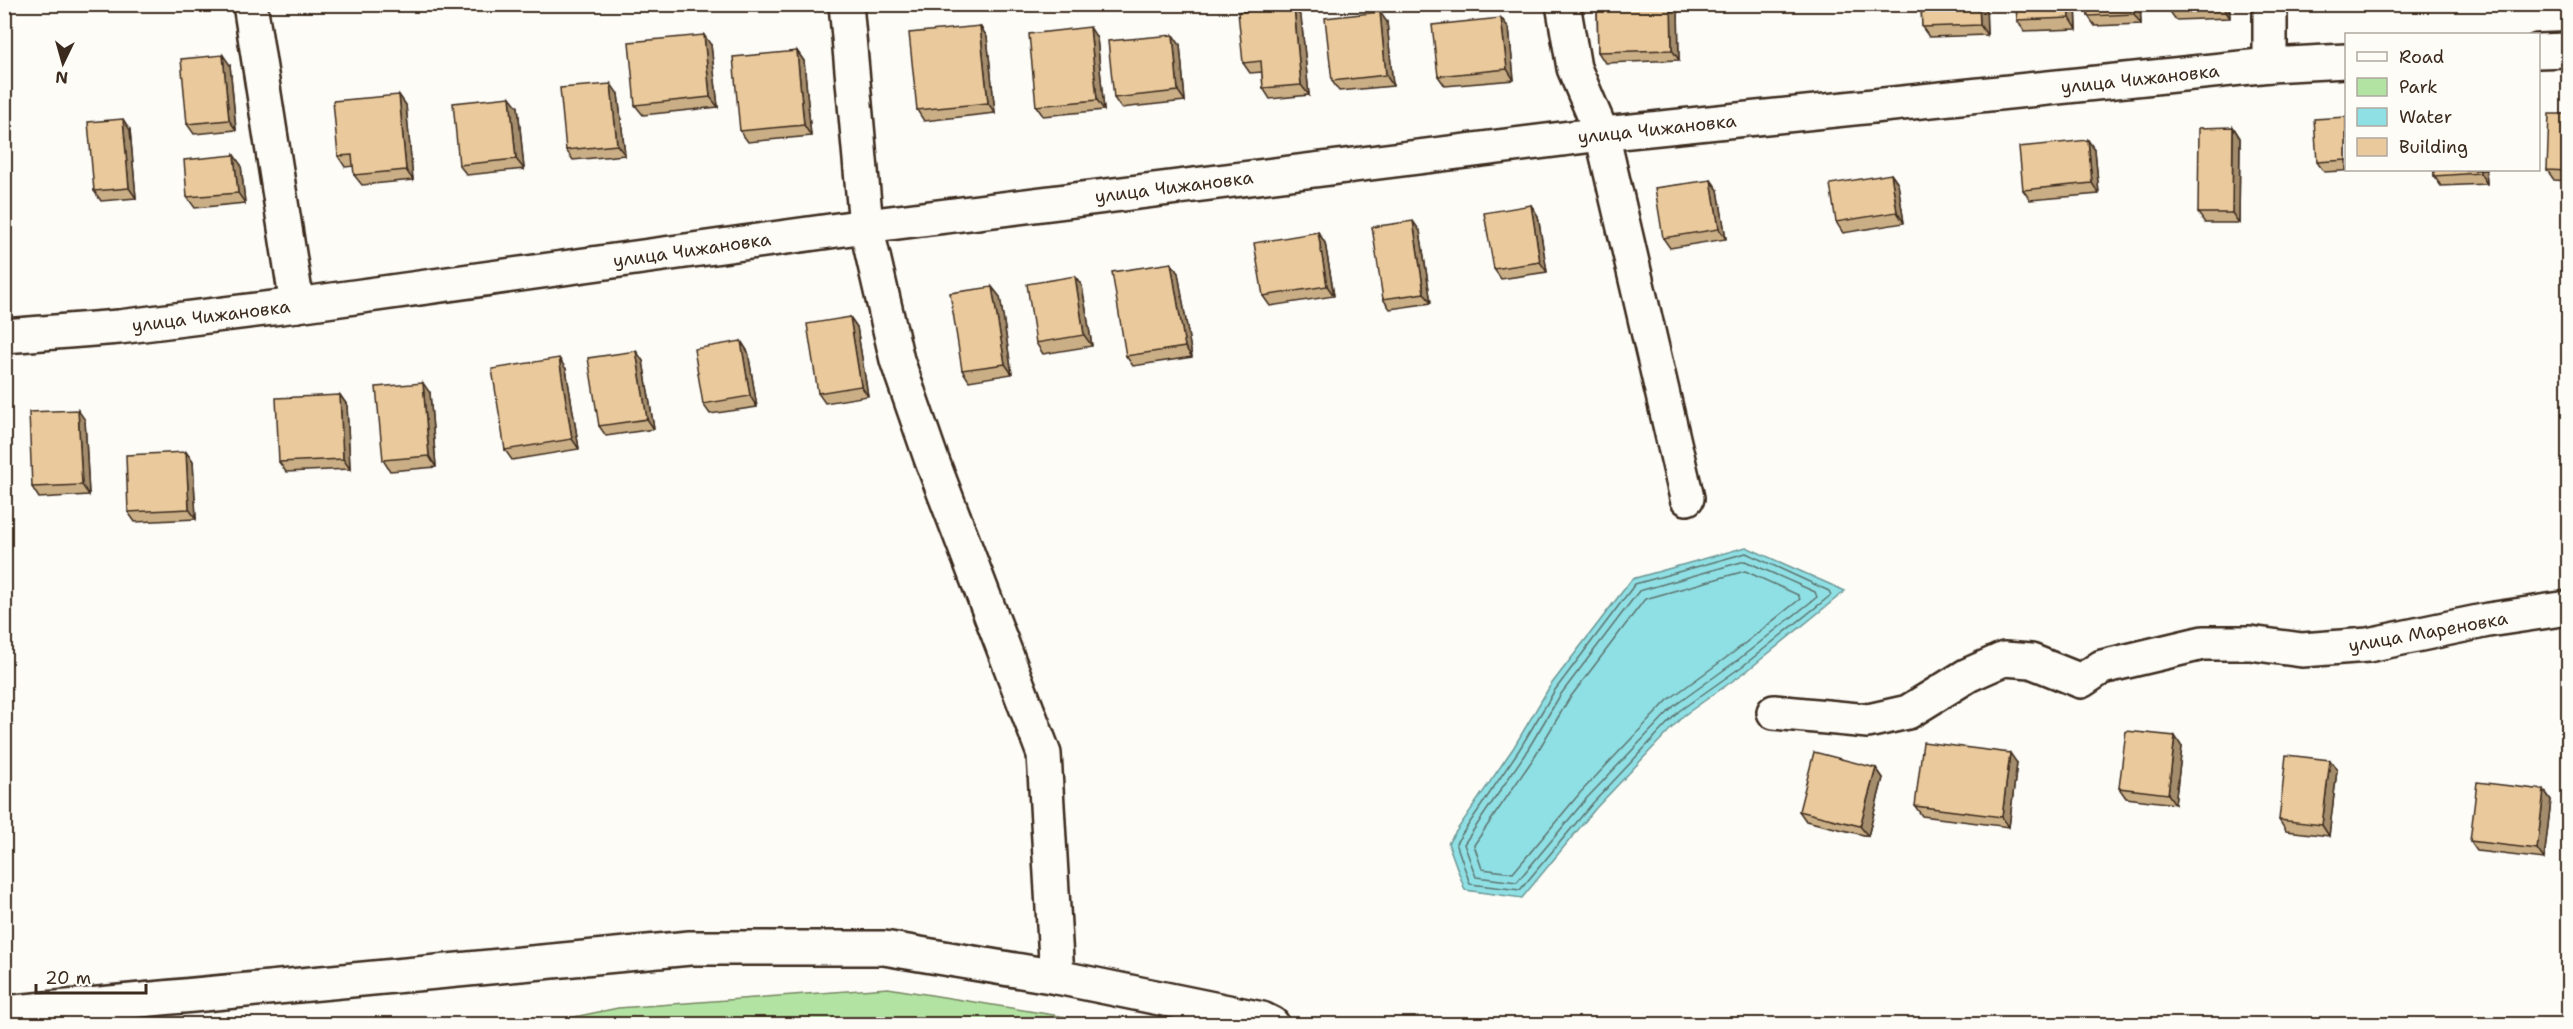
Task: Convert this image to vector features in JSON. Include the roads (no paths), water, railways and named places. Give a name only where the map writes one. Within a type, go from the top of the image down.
[{"type":"street","points":[[250,4],[297,305]]},
{"type":"street","points":[[846,4],[866,226],[897,360],[1044,754],[1057,977]]},
{"type":"street","points":[[1563,4],[1574,68],[1602,134],[1687,498]]},
{"type":"street","points":[[2270,4],[2270,66]]},
{"type":"street","points":[[2540,51],[2568,50]]},
{"type":"street","name":"улица Чижановка","points":[[4,336],[119,327],[297,305],[866,226],[1602,134],[2270,66],[2345,62]]},
{"type":"street","name":"улица Мареновка","points":[[1774,712],[1868,721],[1908,712],[1968,675],[2004,659],[2031,661],[2081,681],[2102,667],[2203,643],[2250,643],[2302,650],[2368,645],[2488,620],[2568,608]]},
{"type":"street","points":[[4,1014],[690,948],[884,948],[1057,977],[1262,1019],[1272,1024]]},
{"type":"water","points":[[1746,547],[1845,591],[1748,670],[1683,716],[1596,808],[1522,898],[1465,890],[1448,843],[1514,747],[1550,686],[1632,579]]}]
